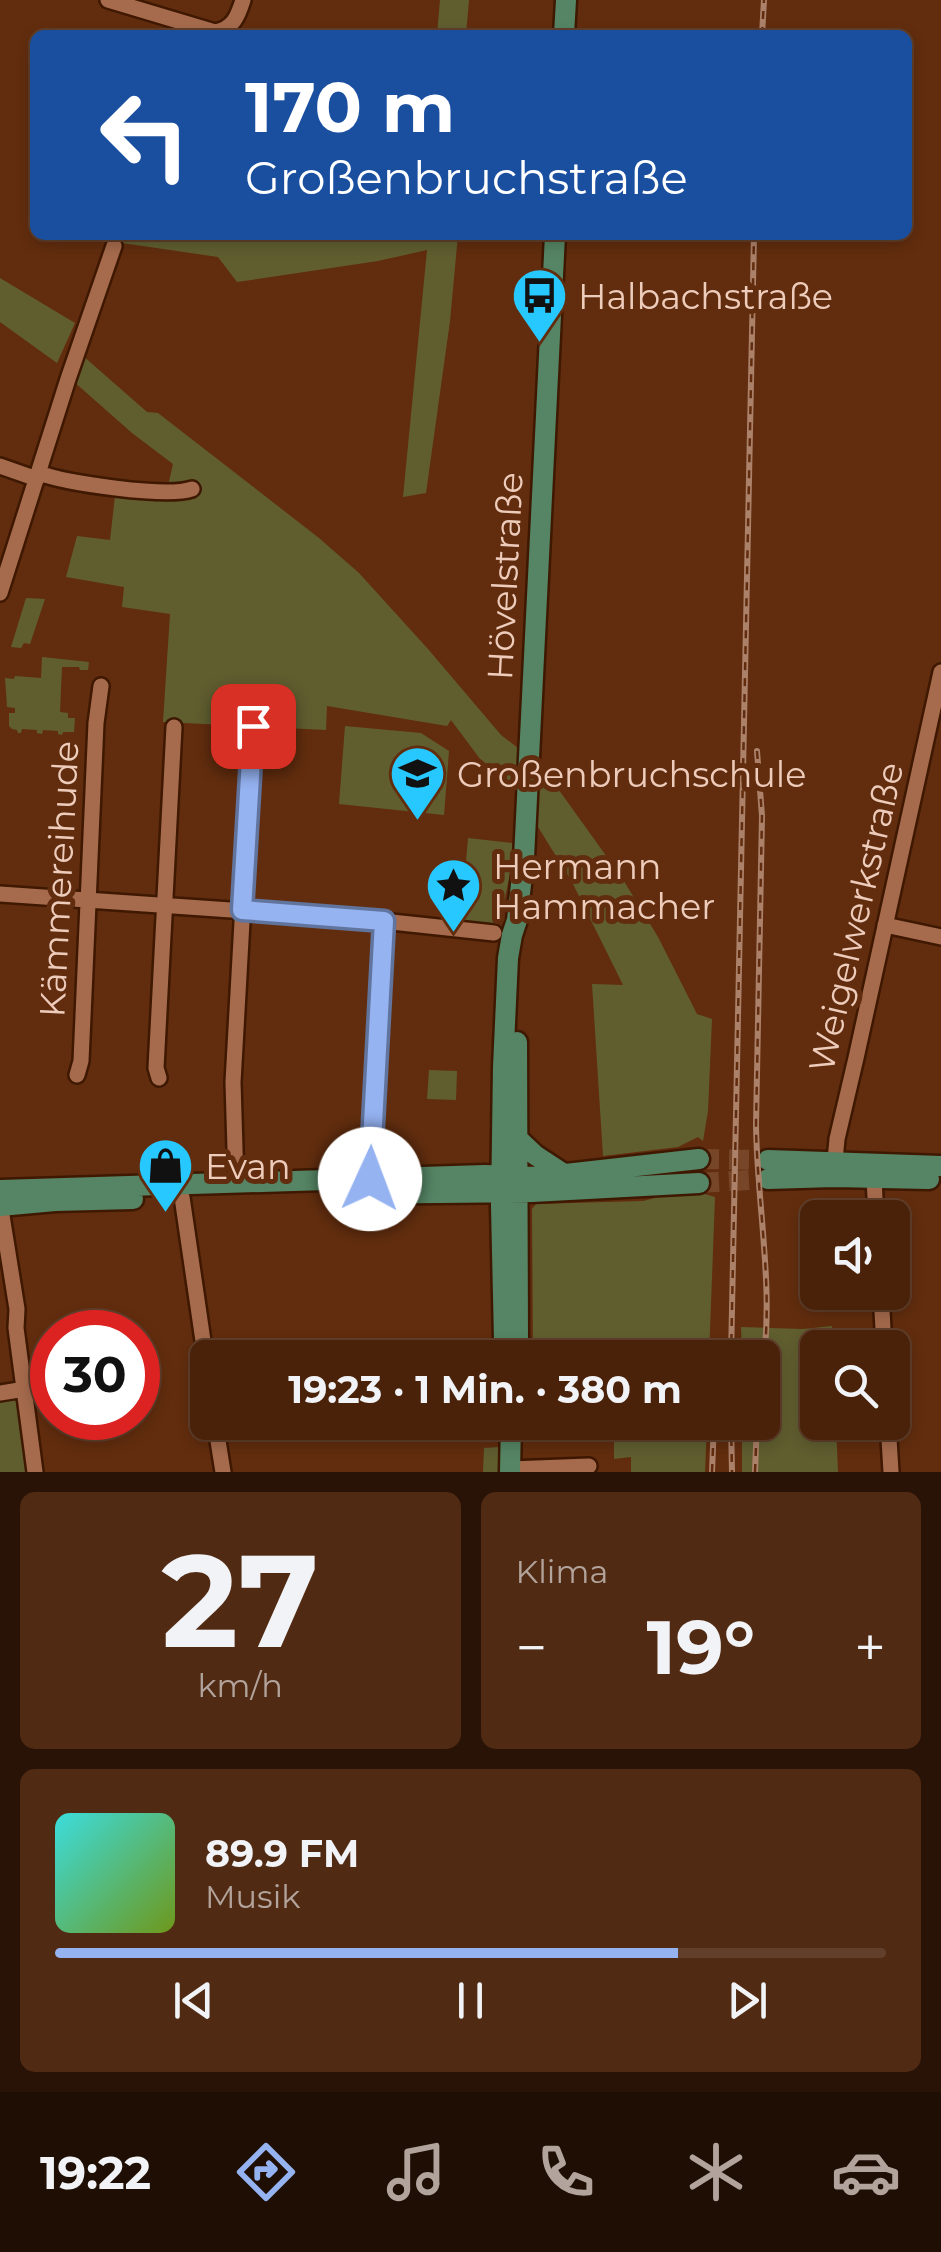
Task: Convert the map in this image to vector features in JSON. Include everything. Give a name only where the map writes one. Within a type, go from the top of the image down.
[{"type":"main road","points":[[564,30],[566,0]]},
{"type":"main road","name":"Hövelstraße","points":[[504,1340],[510,1184],[503,1067],[508,958],[517,920],[526,823],[555,240]]},
{"type":"main road","name":"Hövelstraße","points":[[510,1184],[518,1139],[522,947],[517,920]]},
{"type":"main road","points":[[518,1139],[564,1174]]},
{"type":"main road","points":[[0,1190],[370,1179],[510,1184],[699,1159]]},
{"type":"main road","points":[[768,1169],[941,1166]]},
{"type":"main road","points":[[834,1169],[874,1178],[941,1180]]},
{"type":"main road","points":[[0,1205],[510,1184],[699,1183]]},
{"type":"main road","points":[[510,1470],[511,1440]]},
{"type":"street","points":[[108,0],[208,30],[224,30],[235,19],[243,0]]},
{"type":"street","points":[[0,594],[114,246]]},
{"type":"street","points":[[0,466],[38,476],[116,487],[168,492],[192,489]]},
{"type":"street","name":"Weigelwerkstraße","points":[[834,1169],[836,1139],[941,672]]},
{"type":"street","name":"Kämmereihude","points":[[77,1074],[83,1031],[96,723],[101,686]]},
{"type":"street","points":[[236,1183],[233,1082],[253,726]]},
{"type":"street","points":[[159,1078],[156,1068],[174,727]]},
{"type":"street","points":[[0,894],[384,921],[494,934]]},
{"type":"street","points":[[370,1179],[384,921]]},
{"type":"street","points":[[885,925],[941,937]]},
{"type":"street","points":[[874,1178],[875,1200]]},
{"type":"street","points":[[182,1198],[203,1340]]},
{"type":"street","points":[[0,1205],[35,1472]]},
{"type":"street","points":[[0,1393],[25,1390]]},
{"type":"street","points":[[218,1440],[223,1472]]},
{"type":"street","points":[[889,1440],[891,1472]]},
{"type":"street","points":[[510,1470],[589,1466]]},
{"type":"shaded area","points":[[440,0],[469,0],[466,30],[437,30]]},
{"type":"shaded area","points":[[120,240],[458,240],[426,493],[403,497],[427,250],[237,282],[218,257]]},
{"type":"shaded area","points":[[0,278],[75,323],[57,363],[0,322]]},
{"type":"shaded area","points":[[82,355],[147,412],[158,413],[359,573],[501,735],[518,748],[517,787],[512,790],[492,775],[451,720],[447,726],[327,706],[326,730],[163,722],[170,614],[122,607],[124,587],[66,577],[77,536],[110,540],[115,496],[128,497],[129,491],[166,495],[173,464],[72,380]]},
{"type":"shaded area","points":[[26,598],[45,599],[30,644],[11,647]]},
{"type":"shaded area","points":[[42,657],[89,662],[88,670],[62,667],[60,712],[75,718],[74,732],[62,735],[43,730],[42,734],[22,729],[18,733],[9,726],[9,713],[15,713],[15,708],[7,707],[5,678],[41,678]]},
{"type":"shaded area","points":[[345,726],[421,733],[449,751],[444,815],[339,804]]},
{"type":"shaded area","points":[[541,765],[622,878],[658,937],[697,1014],[712,1019],[703,1141],[698,1137],[678,1147],[603,1156],[592,984],[623,985],[572,882],[535,822]]},
{"type":"shaded area","points":[[468,838],[513,843],[510,874],[500,921],[496,924],[461,920]]},
{"type":"shaded area","points":[[429,1070],[457,1071],[456,1100],[427,1099]]},
{"type":"shaded area","points":[[698,1192],[715,1197],[710,1340],[533,1340],[532,1209],[536,1204],[643,1201]]},
{"type":"shaded area","points":[[832,1326],[832,1330],[800,1330],[800,1440],[837,1440],[838,1472],[742,1472],[742,1440],[780,1440],[780,1340],[741,1340],[741,1327]]},
{"type":"shaded area","points":[[15,1396],[26,1472],[0,1472],[0,1398]]},
{"type":"shaded area","points":[[614,1440],[706,1440],[705,1472],[631,1472],[631,1457],[614,1459]]},
{"type":"shaded area","points":[[499,1447],[499,1472],[483,1472],[484,1448]]},
{"type":"tunnel","points":[[699,1159],[768,1160]]},
{"type":"tunnel","points":[[699,1183],[768,1179]]},
{"type":"railway","points":[[762,30],[764,0]]},
{"type":"railway","points":[[731,1340],[754,240]]},
{"type":"railway","points":[[757,751],[762,816],[756,1125],[766,1340]]},
{"type":"railway","points":[[712,1472],[713,1440]]},
{"type":"railway","points":[[731,1440],[732,1472]]},
{"type":"railway","points":[[755,1472],[756,1440]]},
{"type":"place","name":"Halbachstraße","points":[[539,345]]},
{"type":"place","name":"Großenbruchschule","points":[[418,823]]},
{"type":"place","name":"Hermann Hammacher","points":[[454,935]]},
{"type":"place","name":"Evan","points":[[166,1215]]},
{"type":"route","points":[[253,726],[242,910],[384,921],[370,1179]]}]
